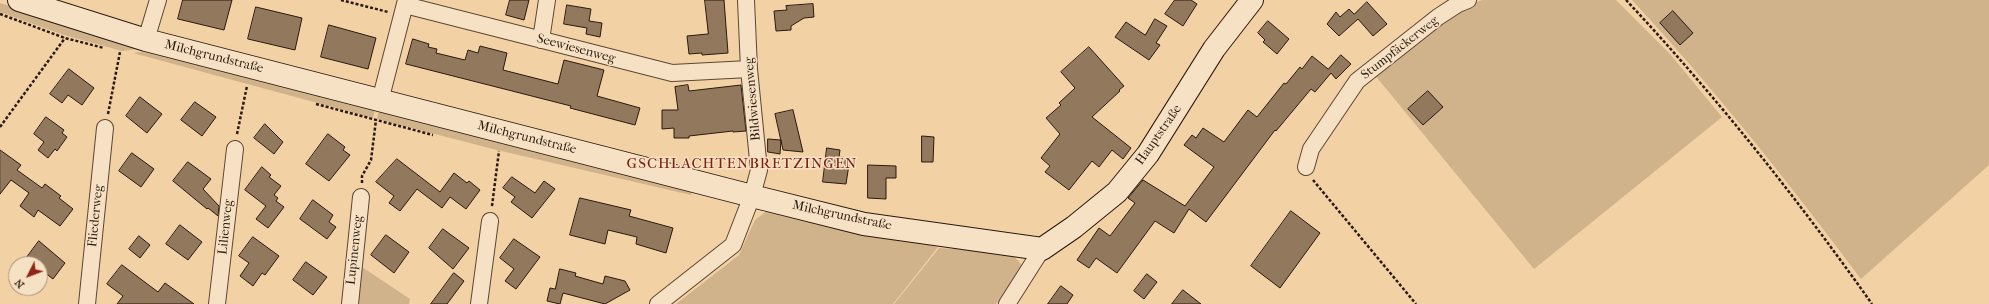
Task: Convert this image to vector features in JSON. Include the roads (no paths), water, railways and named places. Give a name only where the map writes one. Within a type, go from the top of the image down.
[{"type":"street","name":"Milchgrundstraße","points":[[18,0],[146,40],[864,224],[1042,249]]},
{"type":"street","points":[[146,40],[158,0]]},
{"type":"street","points":[[541,40],[547,0]]},
{"type":"street","name":"Bildwiesenweg","points":[[658,304],[733,245],[752,196],[759,170],[750,69],[746,0]]},
{"type":"street","name":"Hauptstraße","points":[[1042,249],[1074,227],[1117,192],[1148,154],[1214,49],[1252,0]]},
{"type":"street","name":"Stumpfäckerweg","points":[[1306,167],[1311,149],[1357,81],[1438,17],[1458,4],[1468,0]]},
{"type":"street","points":[[380,100],[404,7]]},
{"type":"street","name":"Seewiesenweg","points":[[404,7],[541,40],[672,74],[750,69]]},
{"type":"street","name":"Fliederweg","points":[[87,304],[106,128]]},
{"type":"street","name":"Lilienweg","points":[[217,304],[234,149]]},
{"type":"street","name":"Lupinenweg","points":[[350,304],[361,197]]},
{"type":"street","points":[[479,304],[490,221]]},
{"type":"street","points":[[1007,304],[1042,249]]},
{"type":"district","name":"GSCHLACHTENBRETZINGEN","points":[[742,164]]}]
